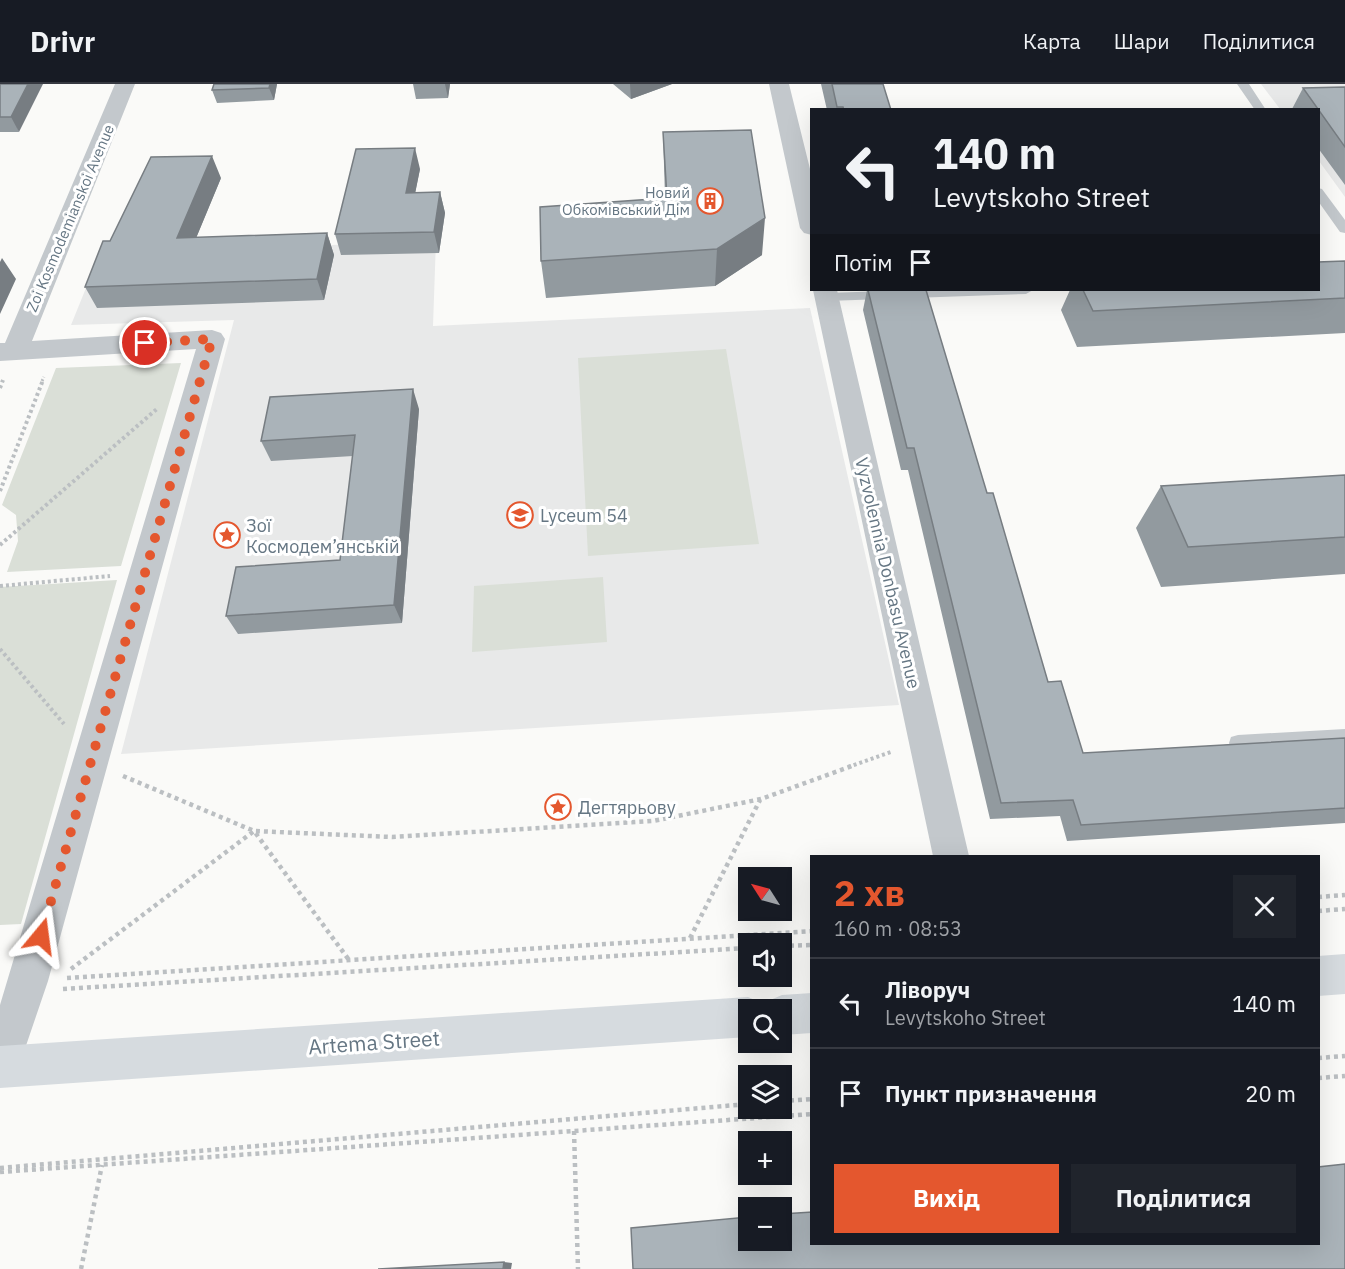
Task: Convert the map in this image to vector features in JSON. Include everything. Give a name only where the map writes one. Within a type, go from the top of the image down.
[{"type":"main road","points":[[1320,976],[1345,974]]},
{"type":"main road","points":[[792,1014],[810,1013]]},
{"type":"main road","name":"Artema Street","points":[[0,1067],[738,1018]]},
{"type":"street","name":"Zoi Kosmodemianskoi Avenue","points":[[7,352],[126,84]]},
{"type":"street","points":[[779,84],[810,219]]},
{"type":"street","name":"Vyzvolennia Donbasu Avenue","points":[[826,293],[951,855]]},
{"type":"street","points":[[0,1063],[24,992],[212,339],[7,352]]},
{"type":"lane","points":[[1243,84],[1260,108]]},
{"type":"lane","points":[[1320,195],[1345,229]]},
{"type":"lane","points":[[826,293],[959,291]]},
{"type":"lane","points":[[1238,743],[1345,737]]},
{"type":"path","points":[[0,491],[55,349]]},
{"type":"path","points":[[0,545],[159,407]]},
{"type":"path","points":[[0,586],[145,573]]},
{"type":"path","points":[[0,649],[92,757],[113,771],[254,831],[392,837],[536,830],[653,821],[760,799],[925,739]]},
{"type":"path","points":[[690,938],[760,799]]},
{"type":"path","points":[[254,831],[59,979],[810,931]]},
{"type":"path","points":[[254,831],[349,960]]},
{"type":"path","points":[[1320,897],[1345,895]]},
{"type":"path","points":[[1320,911],[1345,909]]},
{"type":"path","points":[[792,946],[810,945]]},
{"type":"path","points":[[24,992],[738,949]]},
{"type":"path","points":[[1320,1058],[1345,1056]]},
{"type":"path","points":[[1320,1078],[1345,1076]]},
{"type":"path","points":[[792,1100],[810,1099]]},
{"type":"path","points":[[0,1167],[738,1105]]},
{"type":"path","points":[[0,1172],[810,1114]]},
{"type":"path","points":[[574,1131],[578,1269]]},
{"type":"path","points":[[81,1269],[102,1165]]},
{"type":"shaded area","points":[[1261,84],[1345,84],[1345,197],[1320,162],[1320,108],[1279,108]]},
{"type":"shaded area","name":"Lyceum 54","points":[[436,240],[433,326],[810,308],[899,705],[121,754],[234,320],[71,325],[99,256]]},
{"type":"shaded area","points":[[726,349],[759,544],[588,556],[578,358]]},
{"type":"shaded area","points":[[181,363],[121,566],[7,572],[18,541],[16,515],[2,505],[56,368]]},
{"type":"shaded area","points":[[603,577],[607,642],[472,652],[474,586]]},
{"type":"shaded area","points":[[117,580],[21,924],[0,925],[0,587]]},
{"type":"building","points":[[0,84],[28,84],[11,117],[0,117]]},
{"type":"building","points":[[214,84],[270,84],[269,88],[212,90]]},
{"type":"building","points":[[832,84],[883,84],[890,108],[843,108],[837,107]]},
{"type":"building","points":[[1345,87],[1345,147],[1320,112],[1320,108],[1317,108],[1303,88]]},
{"type":"building","points":[[751,130],[765,218],[717,249],[541,261],[540,207],[667,198],[663,132]]},
{"type":"building","points":[[415,148],[406,193],[440,192],[434,232],[335,234],[356,149]]},
{"type":"building","points":[[212,156],[177,238],[327,233],[317,279],[85,287],[103,241],[110,241],[151,157]]},
{"type":"building","points":[[1345,261],[1345,298],[1093,311],[1083,291],[1320,291],[1320,262]]},
{"type":"building","points":[[868,291],[926,291],[987,493],[993,493],[1048,682],[1061,681],[1083,753],[1345,738],[1345,808],[1081,825],[1073,800],[1001,803],[914,448],[907,448]]},
{"type":"building","points":[[413,389],[394,605],[226,616],[236,567],[340,560],[355,435],[261,441],[270,397]]},
{"type":"building","points":[[1345,475],[1345,537],[1188,547],[1161,486]]},
{"type":"building","points":[[1345,1164],[1345,1269],[633,1269],[631,1228],[738,1218],[738,1251],[792,1251],[792,1213],[810,1212],[810,1245],[1320,1245],[1320,1167]]},
{"type":"building","points":[[504,1262],[503,1269],[378,1269]]},
{"type":"place","name":"Новий Обкомівський Дім","points":[[710,201]]},
{"type":"place","name":"Lyceum 54","points":[[520,515]]},
{"type":"place","name":"Зої Космодем’янській","points":[[227,535]]},
{"type":"place","name":"Дегтярьову","points":[[558,807]]},
{"type":"route","points":[[41,936],[212,339],[145,343]]}]
